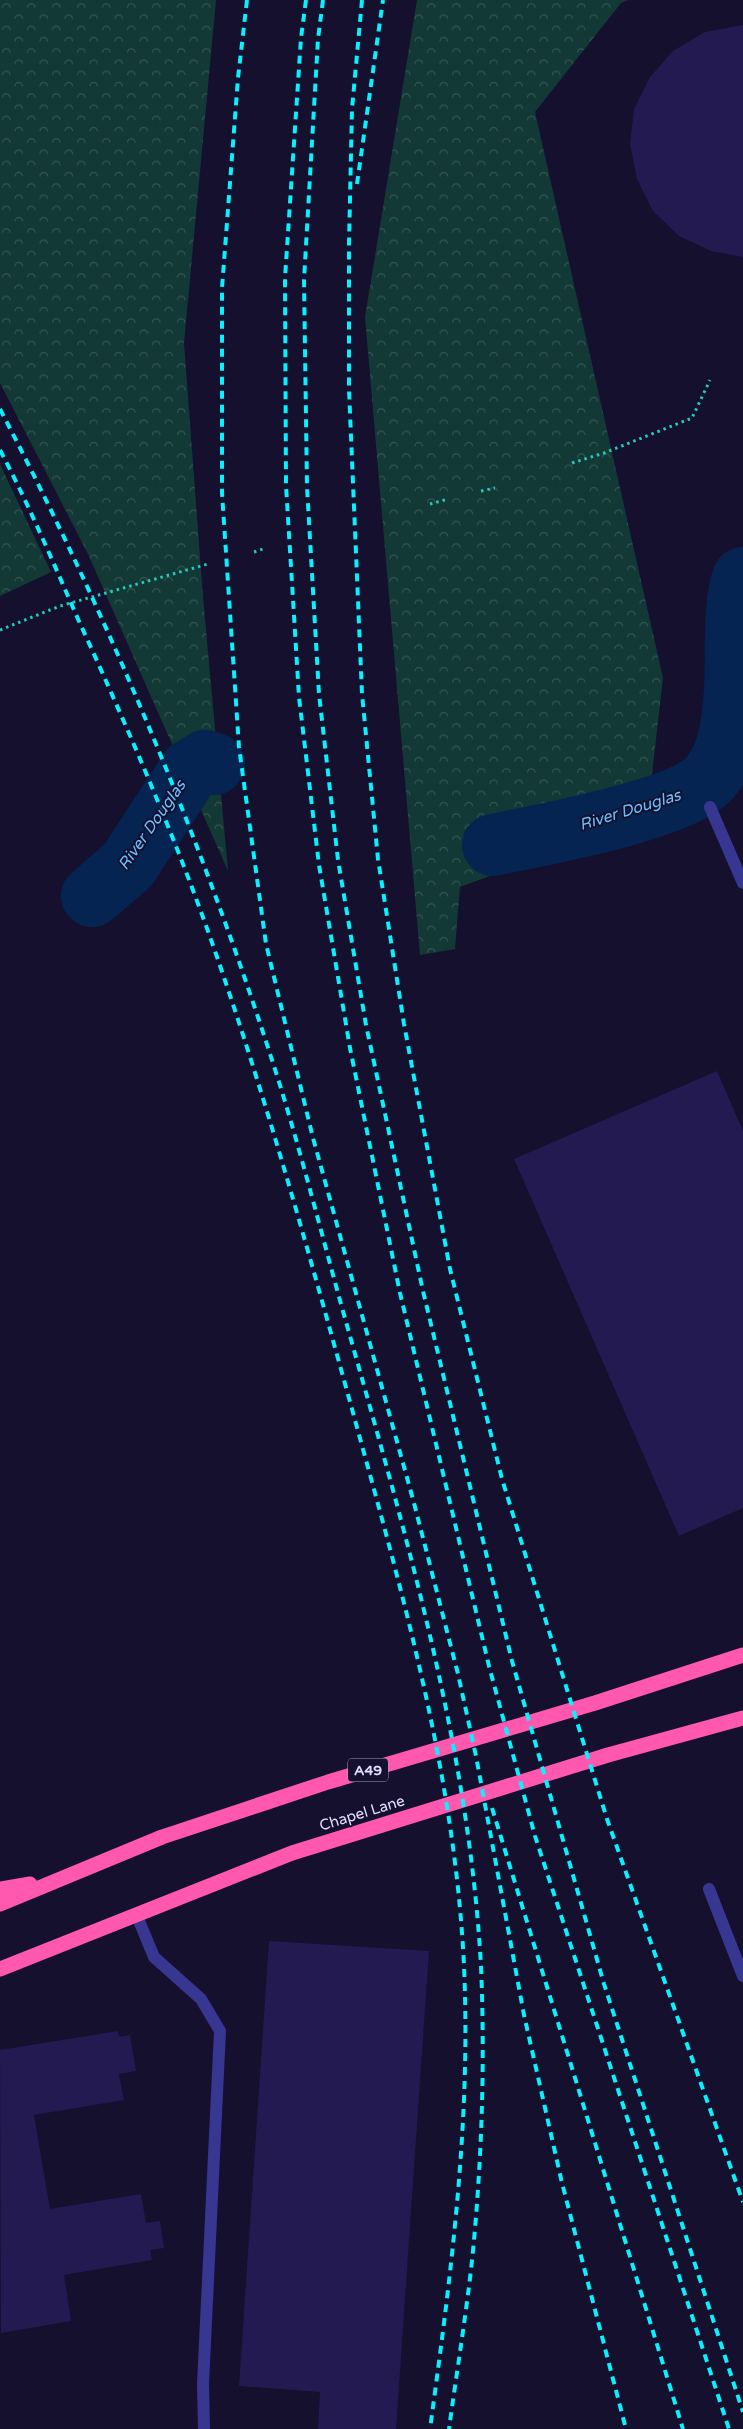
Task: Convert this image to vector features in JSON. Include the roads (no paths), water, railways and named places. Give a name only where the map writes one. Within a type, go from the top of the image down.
[{"type":"highway","name":"A49","points":[[0,1904],[162,1837],[328,1782],[595,1703],[743,1655]]},
{"type":"highway","name":"Chapel Lane","points":[[0,1969],[292,1853],[608,1755],[743,1718]]},
{"type":"highway","points":[[0,1889],[64,1877]]},
{"type":"lane","points":[[710,807],[743,883]]},
{"type":"lane","points":[[709,1889],[743,1976]]},
{"type":"lane","points":[[137,1916],[154,1957],[201,1999],[220,2031],[203,2384],[204,2429]]},
{"type":"waterway","name":"River Douglas","points":[[493,845],[576,828],[643,810],[697,788],[712,775],[723,755],[732,722],[738,602],[743,578]]},
{"type":"waterway","name":"River Douglas","points":[[92,896],[128,865],[190,770],[205,761],[214,764]]},
{"type":"railway","points":[[247,0],[238,78],[222,288],[222,493],[239,747],[266,944],[313,1138],[414,1503],[458,1674],[476,1756],[524,2015],[562,2183],[626,2429]]},
{"type":"railway","points":[[306,0],[301,38],[285,278],[286,485],[299,697],[319,865],[350,1048],[400,1293],[489,1666],[535,1836],[729,2429]]},
{"type":"railway","points":[[323,0],[318,39],[304,280],[307,487],[319,694],[338,860],[366,1025],[423,1291],[512,1661],[604,1984],[743,2412]]},
{"type":"railway","points":[[362,0],[352,109],[349,244],[349,389],[362,694],[378,859],[404,1024],[450,1269],[502,1479],[607,1819],[743,2202]]},
{"type":"railway","points":[[357,184],[383,0]]},
{"type":"railway","points":[[0,409],[41,490],[118,655],[154,740],[221,910],[251,996],[298,1145],[414,1569],[433,1648],[450,1726],[464,1806],[481,1966],[483,2037],[481,2144],[473,2251],[449,2429]]},
{"type":"railway","points":[[0,450],[40,534],[147,775],[209,934],[285,1170],[389,1546],[423,1684],[450,1824],[459,1895],[464,1966],[465,2024],[465,2082],[458,2198],[430,2429]]},
{"type":"railway","points":[[492,1808],[683,2429]]}]
